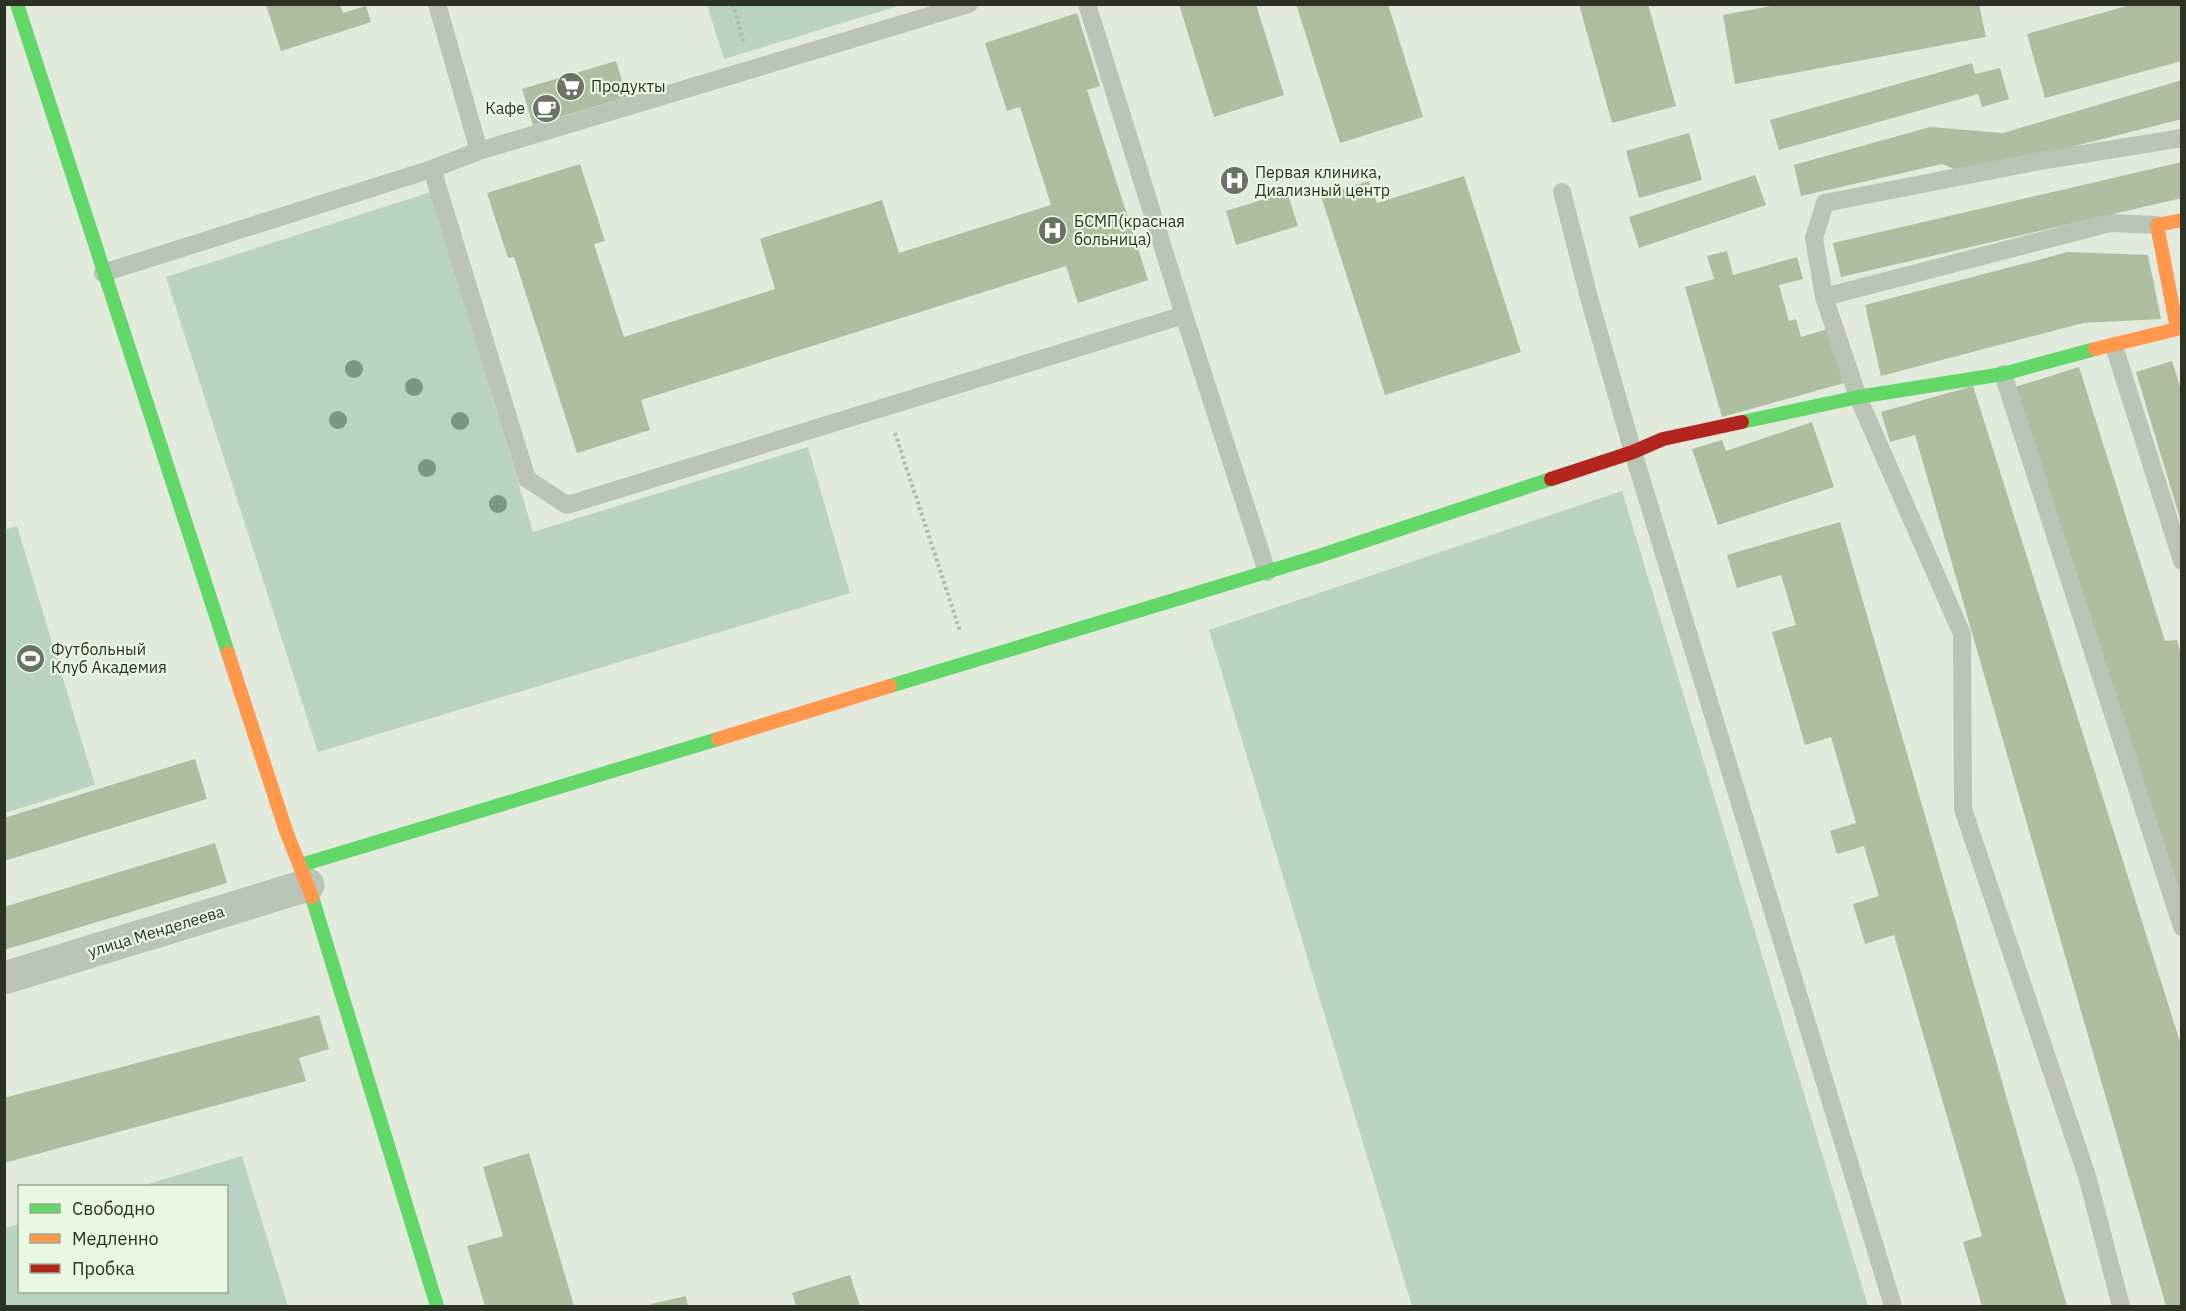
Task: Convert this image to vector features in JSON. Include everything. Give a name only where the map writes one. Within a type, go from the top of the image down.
[{"type":"street","points":[[17,4],[286,831],[304,875],[437,1306]]},
{"type":"street","points":[[304,875],[970,663],[1268,572],[1634,452],[1663,439],[1858,397],[2003,374],[2063,356],[2179,335],[2157,225],[2181,220]]},
{"type":"street","name":"улица Менделеева","points":[[4,978],[304,875]]},
{"type":"lane","points":[[437,4],[479,151]]},
{"type":"lane","points":[[103,273],[432,169],[479,151],[969,4]]},
{"type":"lane","points":[[1087,4],[1184,315],[1268,572]]},
{"type":"lane","points":[[2121,1306],[2087,1176],[1963,809],[1962,634],[1858,397],[1824,297],[1814,238],[1825,203],[2034,162],[2181,138]]},
{"type":"lane","points":[[432,169],[527,479],[567,505],[886,409],[1184,315]]},
{"type":"lane","points":[[1562,192],[1591,305],[1634,452],[1893,1306]]},
{"type":"lane","points":[[1824,297],[2110,224],[2157,225]]},
{"type":"lane","points":[[2114,346],[2181,561]]},
{"type":"lane","points":[[2003,374],[2181,927]]},
{"type":"path","points":[[733,4],[750,68]]},
{"type":"path","points":[[886,409],[970,663]]},
{"type":"green space","points":[[707,4],[901,5],[724,59]]},
{"type":"green space","points":[[431,192],[533,532],[808,447],[850,593],[318,752],[166,277]]},
{"type":"green space","points":[[1622,491],[1868,1306],[1412,1306],[1209,630]]},
{"type":"green space","name":"Футбольный Клуб Академия","points":[[17,526],[95,785],[5,813],[4,530]]},
{"type":"green space","points":[[242,1156],[288,1306],[5,1306],[5,1228],[18,1224],[18,1293],[228,1293],[228,1185],[145,1185]]},
{"type":"building","points":[[1179,4],[1256,4],[1284,95],[1214,117]]},
{"type":"building","points":[[1296,4],[1388,4],[1423,117],[1340,143]]},
{"type":"building","points":[[1579,4],[1648,4],[1676,106],[1612,123]]},
{"type":"building","points":[[1781,4],[1979,4],[1986,37],[1735,84],[1723,15]]},
{"type":"building","points":[[2134,4],[2182,4],[2182,61],[2045,98],[2027,34]]},
{"type":"building","points":[[266,5],[340,5],[343,13],[366,6],[371,22],[281,51]]},
{"type":"building","name":"БСМП(красная больница)","points":[[1077,13],[1100,86],[1087,90],[1148,280],[1078,303],[1066,266],[641,400],[650,430],[577,453],[514,257],[508,258],[487,193],[580,164],[605,241],[594,244],[624,337],[775,289],[760,239],[882,200],[899,253],[1051,205],[1020,107],[1007,111],[985,43]]},
{"type":"building","points":[[616,61],[627,97],[533,125],[522,89]]},
{"type":"building","points":[[1972,63],[1975,74],[2000,68],[2009,99],[1982,107],[1978,94],[1779,150],[1770,120]]},
{"type":"building","points":[[2182,80],[2182,119],[2011,162],[1959,171],[1942,164],[1801,196],[1794,165],[1930,127],[2003,133]]},
{"type":"building","points":[[1689,133],[1702,180],[1639,198],[1626,151]]},
{"type":"building","points":[[2182,162],[2182,198],[1841,277],[1833,243]]},
{"type":"building","points":[[1755,175],[1766,205],[1639,248],[1629,217]]},
{"type":"building","points":[[1464,176],[1521,352],[1385,395],[1321,196],[1369,181],[1377,203]]},
{"type":"building","points":[[1287,192],[1298,226],[1236,245],[1226,211]]},
{"type":"building","points":[[1727,251],[1733,275],[1797,257],[1803,279],[1779,285],[1789,321],[1796,319],[1801,337],[1828,329],[1844,383],[1722,417],[1685,287],[1714,279],[1707,256]]},
{"type":"building","points":[[2068,252],[2148,255],[2161,319],[2083,323],[1881,376],[1865,305]]},
{"type":"building","points":[[2172,361],[2182,393],[2181,522],[2136,372]]},
{"type":"building","points":[[2079,367],[2165,641],[2177,640],[2182,657],[2182,935],[2015,387]]},
{"type":"building","points":[[1973,386],[2182,1048],[2182,1306],[2166,1306],[1915,435],[1890,442],[1881,412]]},
{"type":"building","points":[[1812,422],[1834,487],[1718,525],[1692,449],[1722,440],[1726,451]]},
{"type":"building","points":[[1840,522],[2067,1306],[1982,1306],[1963,1242],[1982,1236],[1894,935],[1865,944],[1853,904],[1879,896],[1864,846],[1837,854],[1830,831],[1856,823],[1831,737],[1805,745],[1772,632],[1796,625],[1781,575],[1737,588],[1727,555]]},
{"type":"building","points":[[195,759],[207,799],[4,861],[4,818]]},
{"type":"building","points":[[215,843],[227,883],[4,950],[4,907]]},
{"type":"building","points":[[319,1015],[329,1049],[299,1058],[306,1081],[4,1163],[4,1098]]},
{"type":"building","points":[[529,1153],[574,1306],[485,1306],[467,1246],[503,1236],[483,1167]]},
{"type":"building","points":[[850,1275],[860,1306],[796,1306],[792,1293]]},
{"type":"building","points":[[686,1296],[688,1306],[652,1306],[651,1304]]},
{"type":"traffic: fast","points":[[17,4],[228,653]]},
{"type":"traffic: fast","points":[[1742,422],[1858,397],[2003,374],[2095,349]]},
{"type":"traffic: fast","points":[[890,686],[1319,556],[1551,479]]},
{"type":"traffic: fast","points":[[301,865],[718,739]]},
{"type":"traffic: fast","points":[[312,897],[437,1306]]},
{"type":"traffic: slow","points":[[2095,349],[2177,329],[2157,225],[2182,220]]},
{"type":"traffic: slow","points":[[228,653],[286,831],[312,897]]},
{"type":"traffic: slow","points":[[718,739],[890,686]]},
{"type":"traffic: jam","points":[[1551,479],[1633,452],[1663,439],[1742,422]]},
{"type":"place","name":"Продукты","points":[[570,86]]},
{"type":"place","name":"Кафе","points":[[546,108]]},
{"type":"place","name":"Первая клиника, Диализный центр","points":[[1234,181]]},
{"type":"place","name":"БСМП(красная больница)","points":[[1053,230]]},
{"type":"place","name":"Футбольный Клуб Академия","points":[[30,658]]}]
